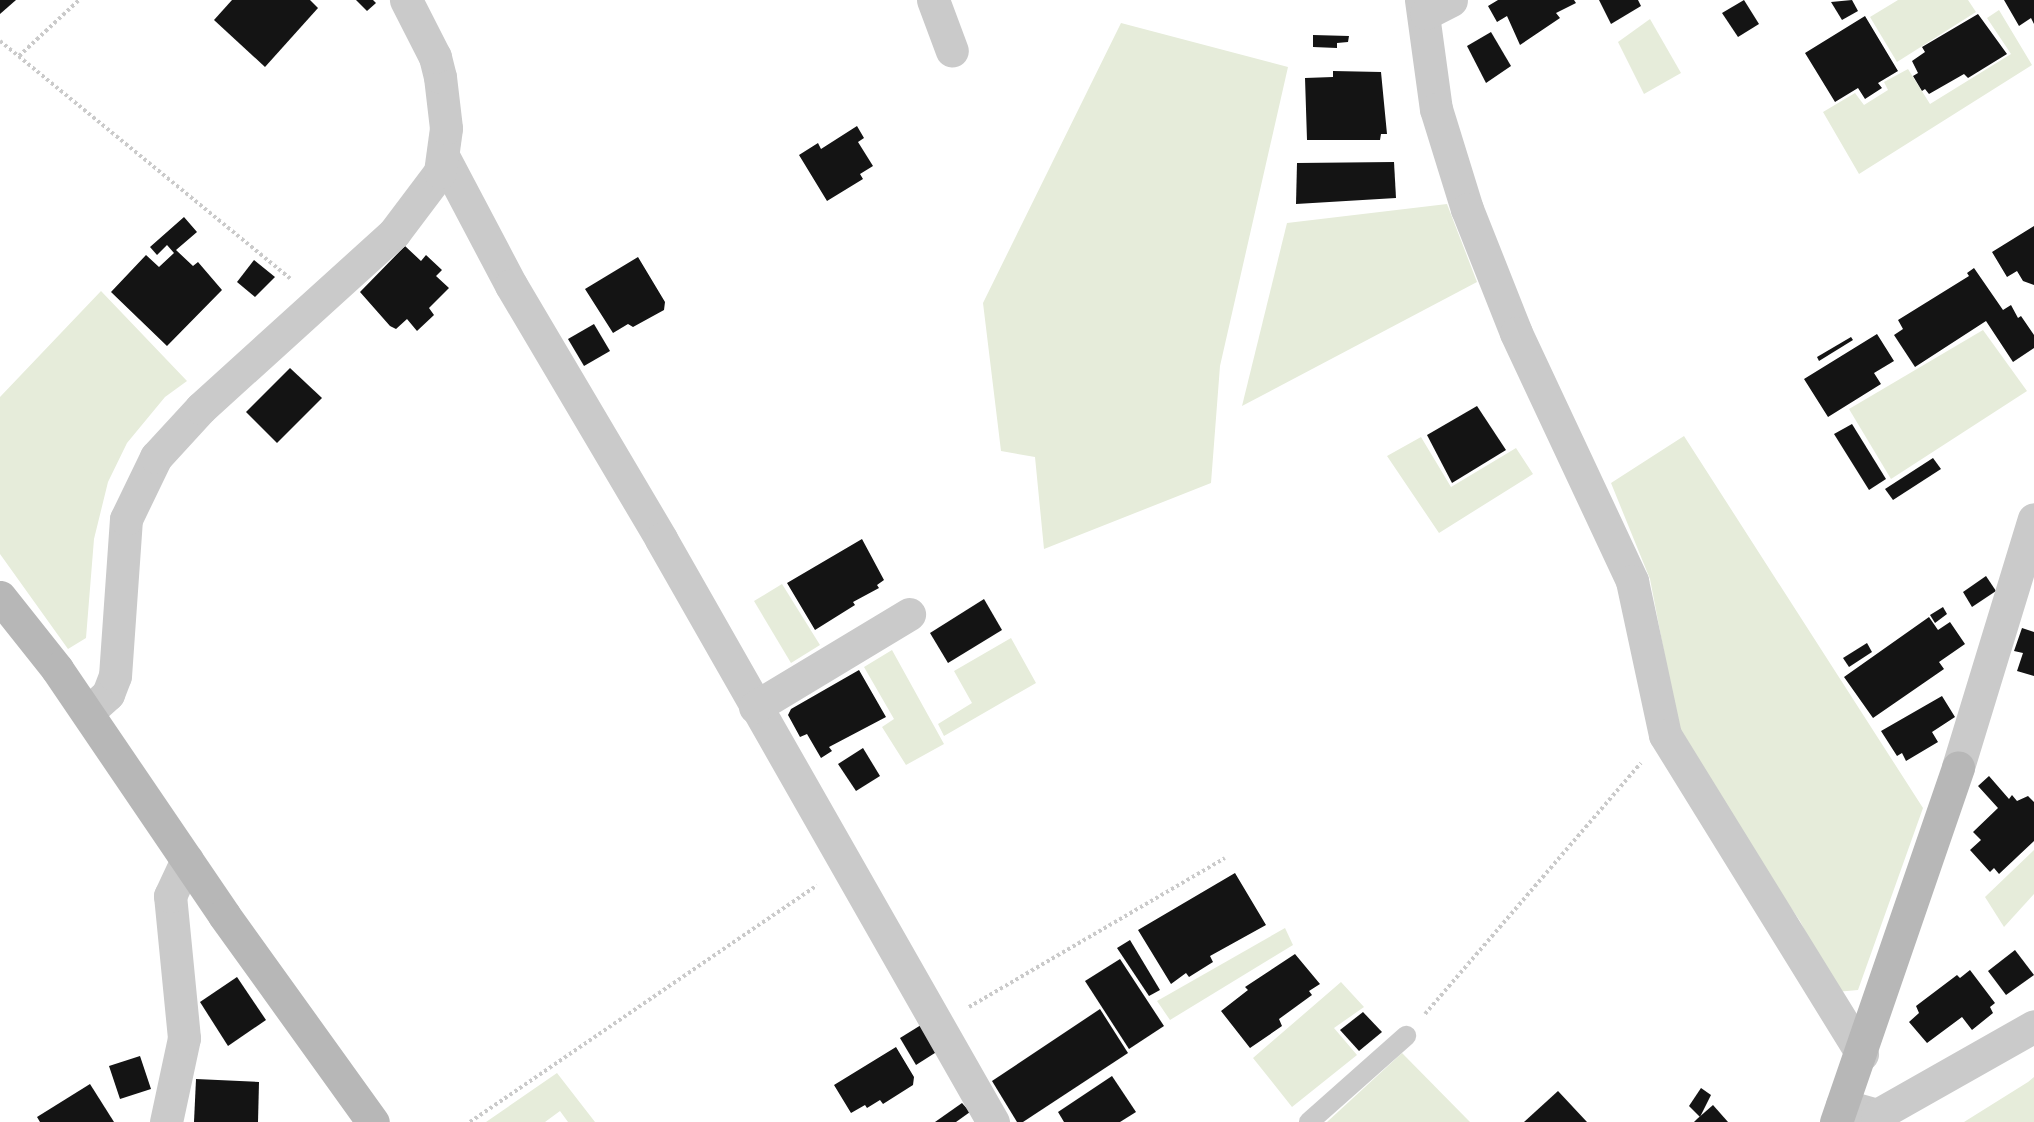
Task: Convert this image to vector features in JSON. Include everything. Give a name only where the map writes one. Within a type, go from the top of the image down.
[{"type":"street","points":[[88,712],[108,694],[119,660],[126,519],[142,480],[156,457],[201,408],[394,232],[422,201],[444,158],[446,113],[440,77],[435,57],[406,0]]},
{"type":"street","points":[[933,0],[952,51]]},
{"type":"street","points":[[1433,4],[1436,109],[1467,209],[1516,333],[1632,581],[1665,735],[1862,1054]]},
{"type":"street","points":[[444,158],[511,285],[993,1122]]},
{"type":"street","points":[[2034,519],[1958,767],[1862,1054],[1839,1114],[1877,1115],[2034,1026]]},
{"type":"street","points":[[0,597],[88,712],[187,860],[373,1122]]},
{"type":"street","points":[[755,707],[909,614]]},
{"type":"street","points":[[166,1122],[184,1038],[170,896],[187,860]]},
{"type":"lane","points":[[1309,1122],[1406,1036]]},
{"type":"path","points":[[19,56],[79,0]]},
{"type":"path","points":[[0,41],[320,300]]},
{"type":"path","points":[[1406,1036],[1665,735]]},
{"type":"path","points":[[937,1026],[1225,858]]},
{"type":"path","points":[[470,1122],[845,867]]},
{"type":"green space","points":[[1898,0],[1968,0],[1976,12],[1897,62],[1870,17]]},
{"type":"green space","points":[[1999,10],[2032,65],[1859,174],[1823,112],[1855,93],[1864,105],[1888,90],[1884,82],[1908,69],[1930,104],[2011,54],[1987,18]]},
{"type":"green space","points":[[1650,19],[1681,73],[1644,94],[1618,42]]},
{"type":"green space","points":[[1121,23],[1288,67],[1220,366],[1211,483],[1044,549],[1035,457],[1001,451],[983,303]]},
{"type":"green space","points":[[1447,204],[1477,282],[1242,406],[1287,223]]},
{"type":"green space","points":[[101,291],[187,381],[165,397],[127,443],[108,482],[94,539],[86,638],[68,649],[0,554],[0,397]]},
{"type":"green space","points":[[1983,330],[2027,391],[1891,479],[1849,409]]},
{"type":"green space","points":[[1684,436],[1923,808],[1858,990],[1836,992],[1800,921],[1714,796],[1678,725],[1650,579],[1611,483]]},
{"type":"green space","points":[[1421,437],[1451,487],[1516,448],[1533,474],[1439,533],[1387,456]]},
{"type":"green space","points":[[782,584],[820,645],[791,663],[754,601]]},
{"type":"green space","points":[[1011,638],[1036,683],[944,736],[938,724],[972,703],[954,671]]},
{"type":"green space","points":[[892,650],[944,744],[906,765],[882,727],[894,719],[864,667]]},
{"type":"green space","points":[[2034,850],[2034,894],[2004,927],[1985,897]]},
{"type":"green space","points":[[1285,928],[1293,945],[1170,1020],[1157,1001]]},
{"type":"green space","points":[[1341,982],[1364,1007],[1334,1028],[1357,1055],[1292,1107],[1253,1058]]},
{"type":"green space","points":[[1402,1053],[1470,1122],[1327,1122]]},
{"type":"green space","points":[[557,1073],[595,1122],[568,1122],[560,1111],[545,1122],[486,1122]]},
{"type":"green space","points":[[2034,1077],[2034,1122],[1964,1122],[2028,1082]]},
{"type":"building","points":[[0,0],[16,0],[0,14]]},
{"type":"building","points":[[232,0],[310,0],[318,8],[265,67],[214,20]]},
{"type":"building","points":[[356,0],[373,0],[376,3],[367,11]]},
{"type":"building","points":[[1498,0],[1574,0],[1576,3],[1556,13],[1560,18],[1520,45],[1507,16],[1497,22],[1488,6]]},
{"type":"building","points":[[1599,0],[1638,0],[1641,6],[1611,24]]},
{"type":"building","points":[[1744,0],[1759,24],[1738,37],[1722,13]]},
{"type":"building","points":[[1852,0],[1858,11],[1842,20],[1831,2]]},
{"type":"building","points":[[2004,0],[2034,0],[2034,24],[2031,18],[2019,26]]},
{"type":"building","points":[[1978,14],[2007,54],[1968,78],[1964,74],[1929,94],[1925,89],[1922,91],[1913,76],[1918,73],[1912,61],[1925,52],[1922,47]]},
{"type":"building","points":[[1865,16],[1898,71],[1878,83],[1882,88],[1865,99],[1858,88],[1835,102],[1805,53]]},
{"type":"building","points":[[1491,32],[1511,66],[1486,83],[1467,46]]},
{"type":"building","points":[[1313,35],[1349,36],[1348,42],[1337,43],[1337,48],[1313,47]]},
{"type":"building","points":[[1333,71],[1381,72],[1387,134],[1381,134],[1380,140],[1307,140],[1305,78],[1333,77]]},
{"type":"building","points":[[857,126],[864,138],[858,142],[873,166],[860,174],[863,179],[827,201],[799,155],[818,143],[821,149]]},
{"type":"building","points":[[1394,162],[1396,198],[1296,204],[1297,163]]},
{"type":"building","points":[[184,217],[197,232],[176,250],[193,266],[198,262],[222,290],[167,346],[111,292],[146,255],[159,267],[174,253],[167,245],[157,255],[150,247]]},
{"type":"building","points":[[2034,226],[2034,285],[2023,281],[2017,271],[2007,277],[1992,252]]},
{"type":"building","points":[[405,246],[421,261],[426,255],[442,270],[436,276],[449,288],[429,308],[434,315],[417,331],[407,319],[396,329],[390,326],[360,292]]},
{"type":"building","points":[[638,257],[665,302],[664,310],[633,327],[628,324],[613,333],[585,289]]},
{"type":"building","points":[[254,260],[275,277],[255,297],[237,282]]},
{"type":"building","points":[[1974,268],[2003,310],[2011,305],[2018,318],[2021,316],[2034,335],[2034,348],[2013,362],[1986,321],[1915,367],[1894,335],[1903,329],[1898,320],[1969,276],[1967,273]]},
{"type":"building","points":[[594,324],[610,351],[584,366],[568,339]]},
{"type":"building","points":[[1877,334],[1894,361],[1874,373],[1881,384],[1828,417],[1804,379]]},
{"type":"building","points":[[1851,337],[1853,340],[1819,361],[1817,357]]},
{"type":"building","points":[[290,368],[322,398],[277,443],[246,412]]},
{"type":"building","points":[[1477,406],[1506,450],[1452,483],[1427,435]]},
{"type":"building","points":[[1852,424],[1886,479],[1869,490],[1834,434]]},
{"type":"building","points":[[1933,458],[1941,469],[1893,500],[1885,489]]},
{"type":"building","points":[[862,539],[884,580],[877,585],[879,588],[853,602],[855,605],[815,630],[787,583]]},
{"type":"building","points":[[1986,576],[1996,591],[1972,607],[1963,592]]},
{"type":"building","points":[[984,599],[1002,630],[948,663],[930,633]]},
{"type":"building","points":[[1943,607],[1947,614],[1935,623],[1930,615]]},
{"type":"building","points":[[1929,617],[1938,630],[1950,622],[1965,644],[1939,662],[1944,669],[1873,718],[1844,677]]},
{"type":"building","points":[[2022,628],[2034,632],[2034,676],[2017,671],[2023,653],[2014,651]]},
{"type":"building","points":[[1867,643],[1872,652],[1849,667],[1843,658]]},
{"type":"building","points":[[859,670],[886,717],[829,747],[832,751],[821,758],[807,734],[800,737],[788,715],[791,709]]},
{"type":"building","points":[[1942,696],[1955,717],[1932,732],[1938,742],[1906,761],[1902,753],[1897,756],[1881,731]]},
{"type":"building","points":[[863,748],[880,776],[856,791],[838,764]]},
{"type":"building","points":[[1989,776],[2009,799],[2012,795],[2017,801],[2028,796],[2034,802],[2034,841],[1999,874],[1994,868],[1990,872],[1970,850],[1981,840],[1973,832],[1998,808],[1978,786]]},
{"type":"building","points":[[1235,873],[1266,925],[1210,956],[1213,962],[1189,977],[1186,973],[1171,984],[1138,930]]},
{"type":"building","points":[[1130,940],[1160,990],[1149,996],[1117,948]]},
{"type":"building","points":[[2015,950],[2034,975],[2006,995],[1988,971]]},
{"type":"building","points":[[1295,954],[1320,984],[1309,991],[1312,995],[1279,1019],[1282,1026],[1250,1048],[1221,1011],[1248,990],[1245,987]]},
{"type":"building","points":[[1120,959],[1164,1026],[1129,1049],[1085,981]]},
{"type":"building","points":[[1970,970],[1995,1003],[1990,1007],[1993,1013],[1972,1030],[1962,1017],[1927,1043],[1909,1022],[1919,1013],[1916,1006],[1957,975],[1960,978]]},
{"type":"building","points":[[237,977],[266,1020],[228,1046],[200,1002]]},
{"type":"building","points":[[1100,1009],[1128,1053],[1023,1122],[1017,1122],[992,1081]]},
{"type":"building","points":[[1363,1012],[1382,1032],[1359,1051],[1340,1030]]},
{"type":"building","points":[[921,1025],[938,1051],[916,1065],[900,1038]]},
{"type":"building","points":[[896,1047],[914,1077],[913,1085],[883,1104],[880,1100],[867,1108],[865,1105],[851,1113],[834,1085]]},
{"type":"building","points":[[140,1056],[151,1089],[120,1099],[109,1066]]},
{"type":"building","points":[[1112,1076],[1136,1112],[1120,1122],[1064,1122],[1058,1112]]},
{"type":"building","points":[[196,1079],[259,1082],[258,1122],[194,1122]]},
{"type":"building","points":[[90,1084],[114,1122],[40,1122],[37,1117]]},
{"type":"building","points":[[1701,1088],[1711,1095],[1700,1117],[1689,1106]]},
{"type":"building","points":[[1558,1091],[1587,1122],[1524,1122]]},
{"type":"building","points":[[962,1103],[970,1112],[956,1122],[935,1122]]},
{"type":"building","points":[[1713,1105],[1728,1122],[1694,1122],[1697,1119]]}]
